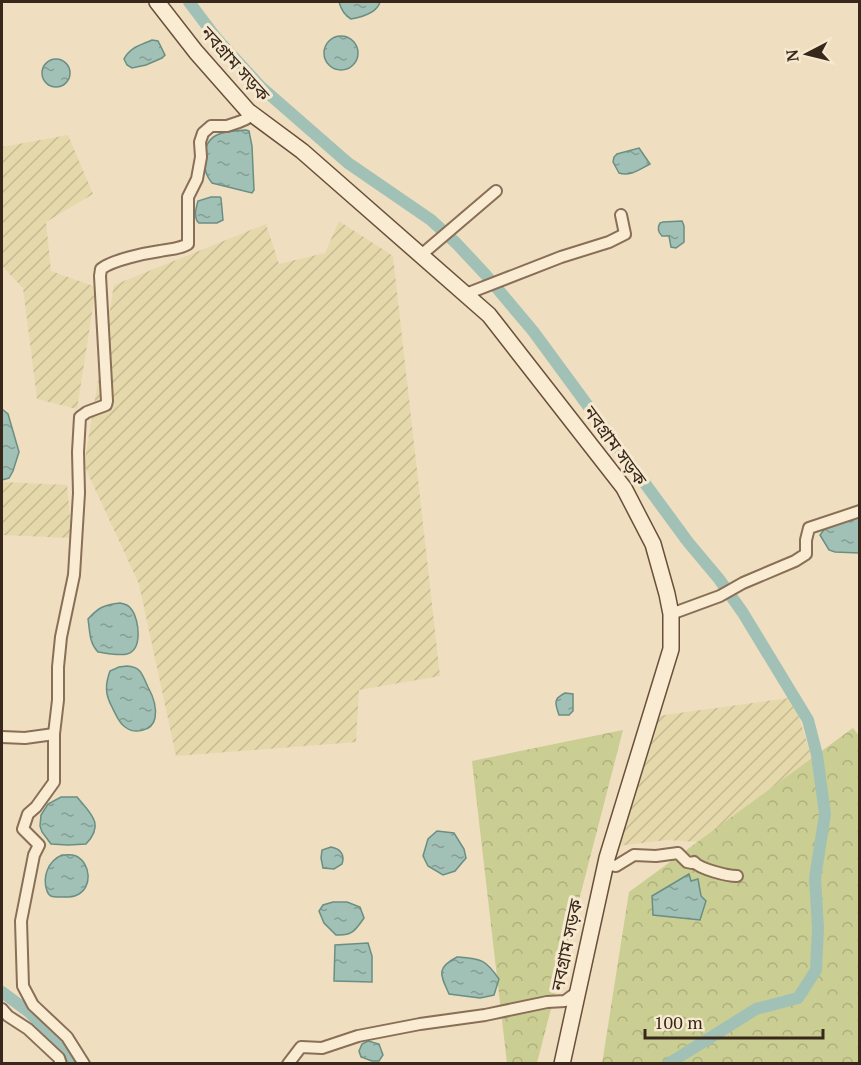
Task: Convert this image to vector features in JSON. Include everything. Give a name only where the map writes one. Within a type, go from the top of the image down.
[{"type":"main road","name":"নবগ্রাম সড়ক","points":[[157,2],[196,52],[252,113],[302,151],[489,315],[624,488],[653,544],[668,594],[671,614],[670,649],[605,864],[561,1064]]},
{"type":"street","points":[[84,1064],[67,1037],[33,1005],[23,986],[21,921],[34,855],[39,845],[23,829],[28,814],[54,782],[58,667],[61,638],[74,575],[78,528],[80,417],[106,405],[107,401],[101,269],[110,263],[188,244],[188,197],[197,179],[201,157],[200,142],[203,133],[211,126],[226,126],[239,122],[252,113]]},
{"type":"street","points":[[421,255],[495,191]]},
{"type":"street","points":[[466,294],[561,257],[609,242],[625,234],[621,215]]},
{"type":"street","points":[[671,614],[720,596],[743,583],[795,561],[806,554],[809,528],[860,511]]},
{"type":"street","points":[[2,737],[25,738],[54,734]]},
{"type":"street","points":[[605,864],[616,866],[634,855],[656,856],[678,853],[687,862],[694,862],[703,868],[722,874],[737,876]]},
{"type":"street","points":[[288,1064],[301,1047],[322,1048],[358,1036],[420,1024],[485,1015],[547,1002],[565,1001],[577,992]]},
{"type":"street","points":[[2,1009],[8,1016],[28,1029],[59,1059],[61,1064]]},
{"type":"shaded area","points":[[68,135],[93,194],[46,222],[51,271],[96,287],[77,409],[37,399],[23,288],[2,266],[2,147]]},
{"type":"shaded area","points":[[339,221],[393,256],[440,676],[359,690],[356,742],[176,756],[139,584],[84,465],[114,285],[266,224],[279,264],[325,253]]},
{"type":"shaded area","points":[[2,482],[67,485],[72,538],[2,535]]},
{"type":"shaded area","points":[[789,698],[797,711],[812,758],[730,844],[667,840],[617,846],[657,716]]},
{"type":"green space","points":[[853,728],[860,737],[859,1063],[602,1064],[629,892]]},
{"type":"green space","points":[[623,730],[537,1063],[507,1063],[472,761]]},
{"type":"water","points":[[339,2],[380,2],[372,12],[351,19],[343,12]]},
{"type":"water","points":[[341,36],[353,41],[358,53],[353,65],[341,70],[329,65],[324,53],[329,41]]},
{"type":"water","points":[[152,40],[158,41],[165,55],[162,58],[132,68],[127,65],[124,59],[129,52]]},
{"type":"water","points":[[56,59],[66,63],[70,73],[66,83],[56,87],[46,83],[42,73],[46,63]]},
{"type":"water","points":[[249,131],[252,146],[254,190],[252,193],[212,183],[204,163],[207,144],[216,135]]},
{"type":"water","points":[[639,148],[650,164],[631,173],[619,173],[613,162],[614,157],[617,154]]},
{"type":"water","points":[[211,197],[221,198],[223,220],[217,223],[199,223],[196,216],[198,201]]},
{"type":"water","points":[[682,221],[684,242],[676,248],[671,247],[669,236],[662,236],[658,230],[659,225],[663,222]]},
{"type":"water","points":[[2,409],[8,414],[19,452],[9,478],[2,480]]},
{"type":"water","points":[[859,516],[859,553],[829,550],[820,535],[826,527]]},
{"type":"water","points":[[120,603],[130,607],[134,615],[138,627],[136,647],[124,655],[98,652],[91,641],[88,619],[102,607]]},
{"type":"water","points":[[127,666],[141,672],[154,702],[155,718],[147,729],[133,731],[123,725],[107,694],[110,671]]},
{"type":"water","points":[[565,693],[573,694],[573,711],[569,715],[559,715],[556,702],[558,697]]},
{"type":"water","points":[[61,797],[77,797],[94,819],[95,831],[86,844],[51,844],[42,832],[41,815],[48,804]]},
{"type":"water","points":[[437,831],[454,833],[464,849],[466,858],[455,871],[443,875],[428,866],[423,856],[428,839]]},
{"type":"water","points":[[331,847],[341,853],[342,864],[334,869],[323,868],[322,850]]},
{"type":"water","points":[[62,855],[76,856],[81,859],[87,870],[86,887],[75,896],[53,897],[47,891],[45,880],[47,870],[53,861]]},
{"type":"water","points":[[689,874],[691,881],[698,879],[701,896],[706,901],[700,920],[653,915],[652,896]]},
{"type":"water","points":[[347,902],[360,907],[364,918],[353,932],[336,935],[324,923],[319,911],[323,905]]},
{"type":"water","points":[[368,943],[372,956],[372,982],[334,981],[335,945]]},
{"type":"water","points":[[457,957],[482,961],[490,967],[499,979],[494,995],[480,998],[449,994],[442,972],[450,961]]},
{"type":"water","points":[[368,1041],[379,1044],[383,1055],[379,1061],[361,1057],[359,1051],[362,1044]]},
{"type":"waterway","points":[[189,2],[217,39],[261,87],[348,163],[431,220],[485,274],[533,331],[688,542],[719,579],[743,613],[808,720],[817,755],[825,814],[815,878],[818,928],[816,970],[798,998],[756,1009],[668,1064]]},
{"type":"waterway","points":[[2,992],[29,1012],[54,1037],[73,1064]]}]
